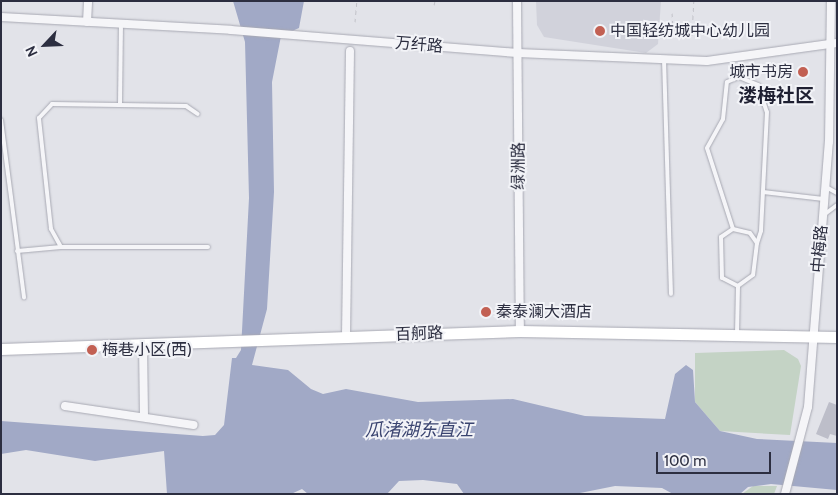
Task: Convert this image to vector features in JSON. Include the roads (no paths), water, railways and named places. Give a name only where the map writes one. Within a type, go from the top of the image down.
[{"type":"street","points":[[87,22],[88,1]]},
{"type":"street","name":"绿洲路","points":[[517,1],[520,331]]},
{"type":"street","name":"中梅路","points":[[785,494],[797,458],[808,407],[834,43],[832,1]]},
{"type":"street","name":"万纤路","points":[[1,17],[231,30],[518,53],[707,61],[834,43]]},
{"type":"street","points":[[346,337],[350,51]]},
{"type":"street","name":"百舸路","points":[[1,349],[520,331],[837,337]]},
{"type":"street","points":[[143,344],[144,417]]},
{"type":"street","points":[[65,406],[194,425]]},
{"type":"lane","points":[[120,105],[121,24]]},
{"type":"lane","points":[[664,59],[671,294]]},
{"type":"lane","points":[[733,229],[707,148],[723,118],[727,82],[739,77],[758,85],[767,112],[763,192],[753,275],[738,286]]},
{"type":"lane","points":[[61,247],[50,229],[39,118],[52,104],[186,106],[198,114]]},
{"type":"lane","points":[[1,120],[24,298]]},
{"type":"lane","points":[[825,187],[837,193]]},
{"type":"lane","points":[[763,192],[824,199]]},
{"type":"lane","points":[[823,216],[837,205]]},
{"type":"lane","points":[[733,229],[750,233],[757,243]]},
{"type":"lane","points":[[733,229],[721,238],[722,278],[738,286]]},
{"type":"lane","points":[[17,251],[61,247],[208,248]]},
{"type":"lane","points":[[737,335],[738,286]]},
{"type":"water","name":"瓜渚湖东直江","points":[[233,1],[304,1],[299,28],[281,36],[272,82],[274,192],[267,309],[252,365],[288,370],[311,389],[323,394],[346,389],[418,402],[513,399],[585,416],[665,419],[675,374],[686,365],[693,370],[695,402],[720,431],[757,439],[837,443],[837,490],[771,484],[748,487],[740,494],[673,494],[662,488],[615,486],[575,494],[464,494],[457,484],[423,480],[399,481],[387,494],[308,494],[302,489],[291,494],[167,494],[164,451],[95,461],[26,450],[1,454],[1,421],[203,436],[215,435],[224,425],[232,358],[236,358],[241,350],[249,198],[245,42]]},
{"type":"place","name":"中国轻纺城中心幼儿园","points":[[600,31]]},
{"type":"place","name":"城市书房","points":[[803,72]]},
{"type":"place","name":"秦泰澜大酒店","points":[[486,312]]},
{"type":"place","name":"梅巷小区(西)","points":[[92,350]]},
{"type":"district","name":"溇梅社区","points":[[776,96]]}]
